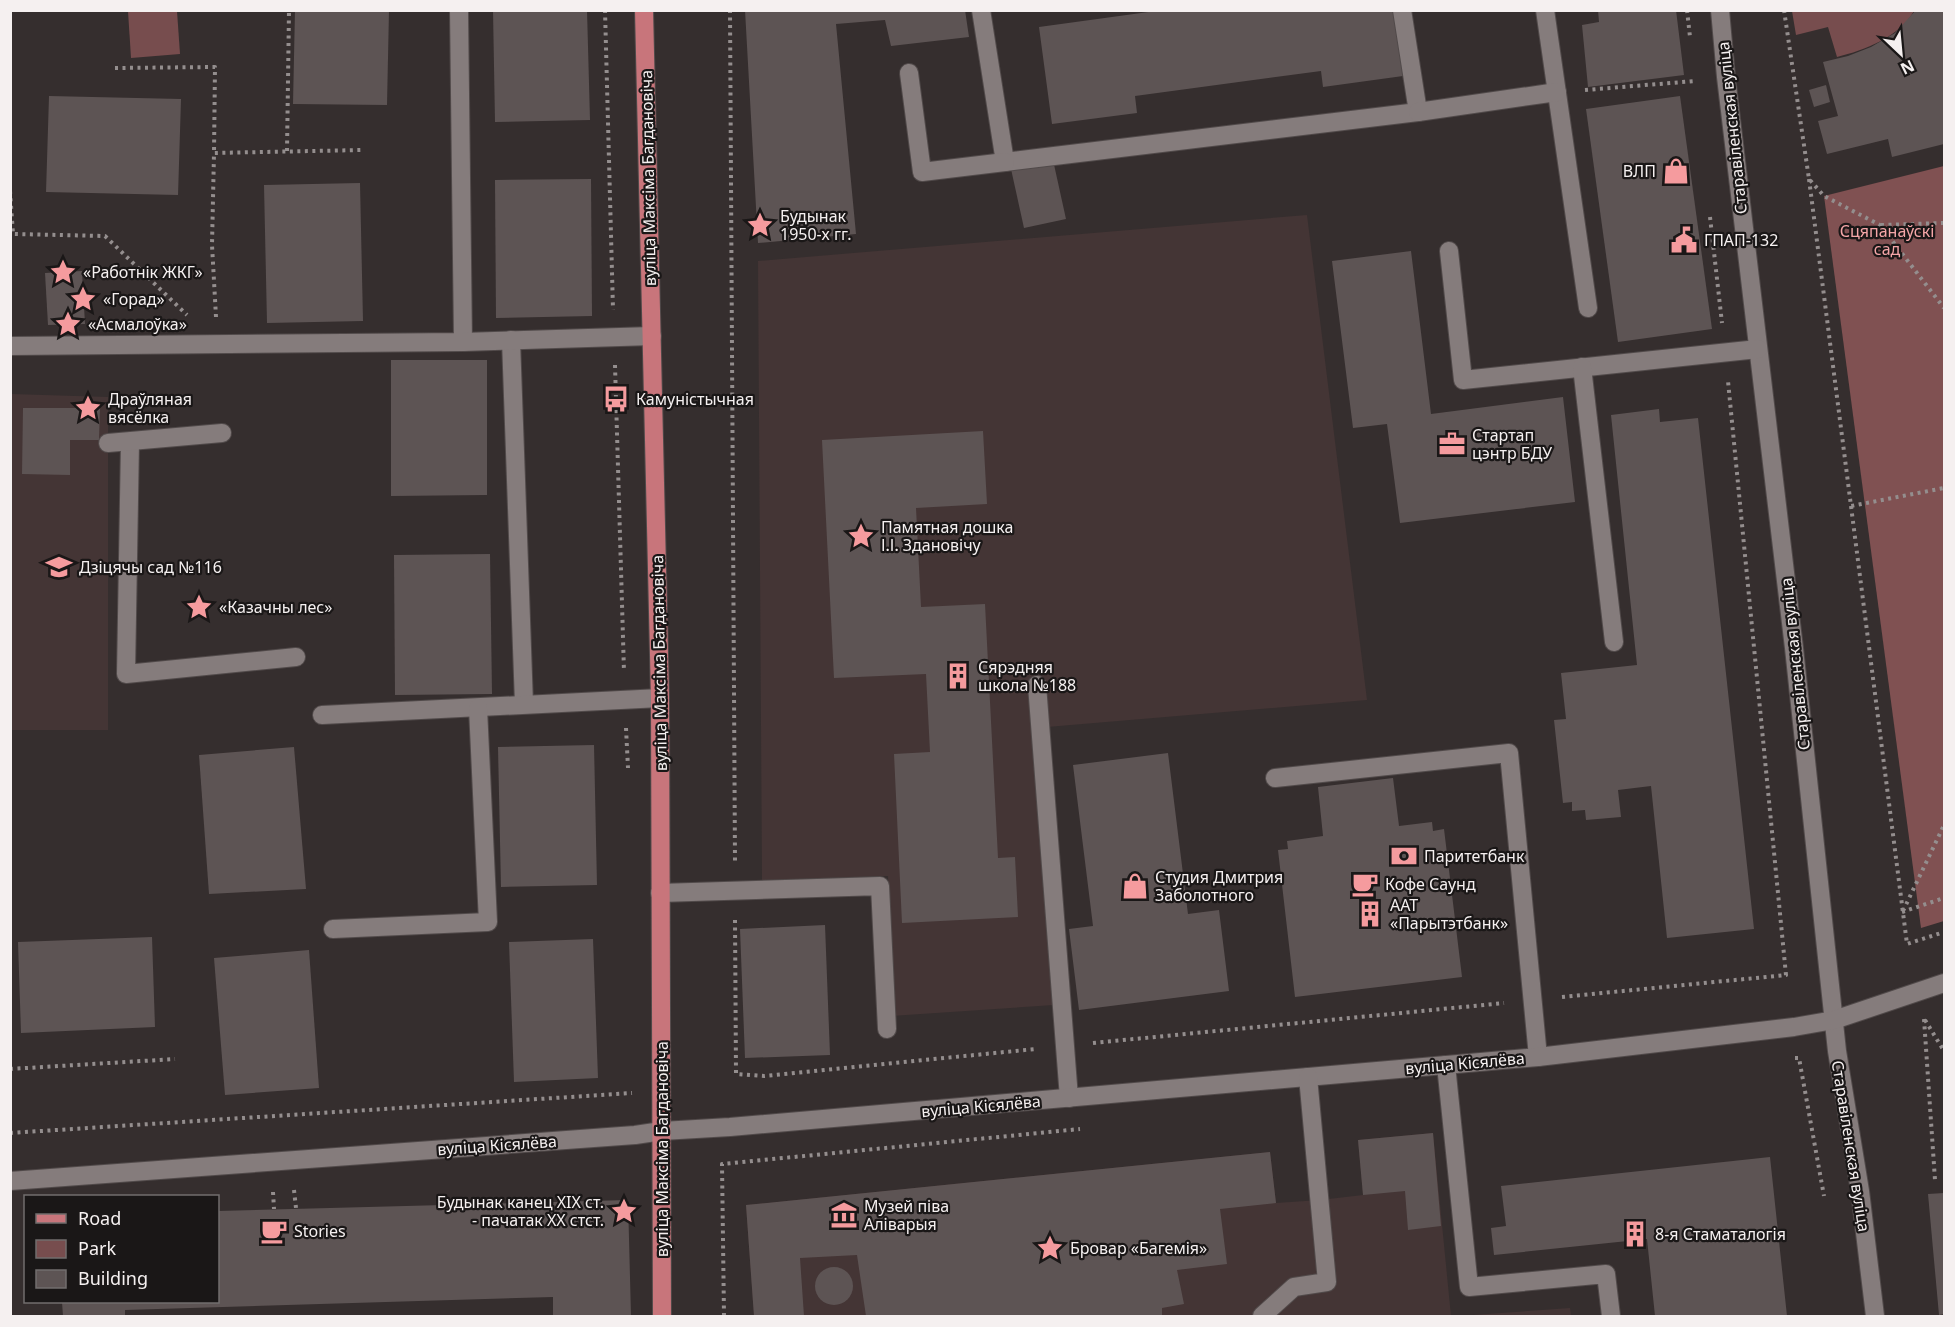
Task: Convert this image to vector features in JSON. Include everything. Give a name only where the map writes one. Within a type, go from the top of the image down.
[{"type":"main road","name":"вуліца Максіма Багдановіча","points":[[644,10],[660,698],[662,1317]]},
{"type":"street","points":[[459,10],[463,342]]},
{"type":"street","points":[[981,10],[1005,162]]},
{"type":"street","points":[[1402,10],[1418,112]]},
{"type":"street","points":[[1545,10],[1588,308]]},
{"type":"street","name":"Старавіленская вуліца","points":[[1720,10],[1794,648],[1837,1051],[1860,1191],[1875,1317]]},
{"type":"street","points":[[909,73],[922,172],[1418,112],[1557,92]]},
{"type":"street","points":[[1449,251],[1463,381],[1758,349]]},
{"type":"street","points":[[10,346],[463,342],[652,336]]},
{"type":"street","points":[[511,340],[524,704]]},
{"type":"street","points":[[1582,367],[1614,642]]},
{"type":"street","points":[[108,443],[222,433]]},
{"type":"street","points":[[130,441],[126,674],[296,657]]},
{"type":"street","points":[[1037,685],[1069,1098]]},
{"type":"street","points":[[322,715],[660,698]]},
{"type":"street","points":[[333,929],[488,922],[478,708]]},
{"type":"street","points":[[1275,778],[1509,753],[1538,1057]]},
{"type":"street","points":[[660,893],[880,886],[887,1029]]},
{"type":"street","name":"вуліца Кісялёва","points":[[10,1181],[623,1136],[1538,1057],[1834,1020],[1944,982]]},
{"type":"street","points":[[1446,1065],[1468,1287],[1606,1274],[1611,1317]]},
{"type":"street","points":[[1262,1317],[1294,1287],[1327,1282],[1308,1077]]},
{"type":"path","points":[[287,151],[289,10]]},
{"type":"path","points":[[604,10],[628,770]]},
{"type":"path","points":[[730,10],[736,1074]]},
{"type":"path","points":[[1784,10],[1809,179],[1907,944],[1944,932]]},
{"type":"path","points":[[115,68],[215,67],[212,245],[218,345]]},
{"type":"path","points":[[1557,92],[1695,81]]},
{"type":"path","points":[[214,153],[362,150]]},
{"type":"path","points":[[1809,179],[1824,196],[1880,225],[1944,308]]},
{"type":"path","points":[[10,191],[13,234],[105,236],[218,345]]},
{"type":"path","points":[[1880,225],[1944,223]]},
{"type":"path","points":[[1851,506],[1944,488]]},
{"type":"path","points":[[1902,912],[1944,825]]},
{"type":"path","points":[[1902,912],[1944,898]]},
{"type":"path","points":[[1935,1180],[1924,1019],[1944,1051]]},
{"type":"path","points":[[10,1069],[175,1059]]},
{"type":"path","points":[[10,1134],[633,1093]]},
{"type":"path","points":[[722,1164],[724,1317]]},
{"type":"path","points":[[284,1187],[294,1187],[296,1208]]},
{"type":"path","points":[[273,1188],[274,1209]]},
{"type":"shaded area","points":[[1307,215],[1367,700],[1047,727],[1069,1004],[891,1016],[888,876],[762,880],[758,261]]},
{"type":"shaded area","name":"Дзіцячы сад №116","points":[[11,394],[108,397],[108,730],[11,730]]},
{"type":"shaded area","points":[[1433,1133],[1451,1316],[754,1316],[746,1205],[1270,1152],[1276,1203],[1320,1200],[1363,1195],[1358,1140]]},
{"type":"shaded area","points":[[1570,1308],[1571,1316],[1459,1316]]},
{"type":"green space","points":[[1792,10],[1914,11],[1900,28],[1880,41],[1859,51],[1837,57],[1828,27],[1796,35]]},
{"type":"green space","points":[[128,11],[177,11],[180,54],[131,58]]},
{"type":"green space","name":"Сцяпанаўскі сад","points":[[1944,166],[1944,921],[1921,928],[1824,196]]},
{"type":"building","points":[[295,10],[389,10],[387,105],[293,104]]},
{"type":"building","points":[[493,10],[587,10],[590,120],[495,122]]},
{"type":"building","points":[[745,10],[965,10],[969,37],[891,46],[885,20],[836,24],[856,234],[758,243]]},
{"type":"building","points":[[1163,10],[1394,10],[1403,76],[1323,87],[1321,71],[1135,96],[1137,113],[1052,124],[1039,27]]},
{"type":"building","points":[[1598,10],[1676,10],[1684,75],[1588,87],[1582,25],[1599,22]]},
{"type":"building","points":[[1916,10],[1944,10],[1944,144],[1892,157],[1888,139],[1827,154],[1818,121],[1838,116],[1823,62],[1871,47],[1895,33]]},
{"type":"building","points":[[1826,85],[1830,102],[1814,107],[1809,90]]},
{"type":"building","points":[[49,96],[181,99],[178,195],[46,192]]},
{"type":"building","points":[[1680,96],[1712,329],[1618,342],[1586,109]]},
{"type":"building","points":[[1053,160],[1066,219],[1024,228],[1011,169]]},
{"type":"building","points":[[591,179],[592,316],[496,318],[495,180]]},
{"type":"building","points":[[360,183],[363,321],[267,323],[264,185]]},
{"type":"building","points":[[1411,251],[1431,414],[1563,397],[1575,502],[1400,523],[1387,424],[1353,428],[1332,261]]},
{"type":"building","points":[[82,271],[85,324],[48,325],[45,273]]},
{"type":"building","points":[[391,360],[487,360],[487,495],[391,496]]},
{"type":"building","points":[[23,408],[100,408],[99,440],[70,440],[70,475],[22,474]]},
{"type":"building","points":[[1659,409],[1660,422],[1698,418],[1754,929],[1667,938],[1651,786],[1618,790],[1621,817],[1586,820],[1585,810],[1572,811],[1572,802],[1563,803],[1554,720],[1566,719],[1561,673],[1637,665],[1611,415]]},
{"type":"building","name":"Сярэдняя школа №188","points":[[983,431],[987,504],[916,508],[921,607],[985,604],[998,858],[1015,857],[1018,917],[902,923],[894,754],[930,752],[926,674],[834,678],[822,440]]},
{"type":"building","points":[[490,554],[492,694],[395,695],[394,555]]},
{"type":"building","points":[[594,745],[597,885],[501,887],[498,747]]},
{"type":"building","points":[[294,747],[306,889],[209,894],[199,755]]},
{"type":"building","points":[[1168,753],[1188,914],[1219,910],[1229,991],[1079,1010],[1069,929],[1093,926],[1073,765]]},
{"type":"building","name":"ААТ «Парытэтбанк»","points":[[1393,778],[1399,826],[1432,822],[1433,831],[1444,829],[1462,977],[1295,997],[1278,850],[1288,849],[1287,841],[1323,836],[1318,787]]},
{"type":"building","points":[[825,925],[830,1055],[745,1058],[740,929]]},
{"type":"building","points":[[152,937],[155,1027],[21,1033],[18,942]]},
{"type":"building","points":[[593,939],[598,1078],[514,1082],[509,942]]},
{"type":"building","points":[[309,950],[319,1088],[225,1095],[214,958]]},
{"type":"building","points":[[1433,1133],[1441,1226],[1408,1230],[1405,1191],[1363,1195],[1358,1140]]},
{"type":"building","points":[[1270,1152],[1276,1203],[1220,1209],[1227,1264],[1177,1270],[1184,1304],[1162,1308],[1162,1316],[866,1316],[857,1255],[800,1258],[804,1316],[754,1316],[746,1205]]},
{"type":"building","name":"8-я Стаматалогія","points":[[1770,1157],[1787,1316],[1655,1316],[1647,1239],[1494,1255],[1491,1228],[1506,1226],[1501,1186]]},
{"type":"building","points":[[1944,1193],[1944,1314],[1939,1315],[1928,1194]]},
{"type":"building","points":[[628,1200],[631,1316],[553,1316],[553,1297],[125,1310],[125,1316],[63,1316],[62,1303],[219,1303],[219,1211]]},
{"type":"building","points":[[834,1267],[847,1273],[853,1286],[847,1299],[834,1305],[821,1299],[815,1286],[821,1273]]},
{"type":"place","name":"ВЛП","points":[[1676,171]]},
{"type":"place","name":"Будынак 1950-х гг.","points":[[760,225]]},
{"type":"place","name":"ГПАП-132","points":[[1684,240]]},
{"type":"place","name":"«Работнік ЖКГ»","points":[[63,272]]},
{"type":"place","name":"«Горад»","points":[[83,299]]},
{"type":"place","name":"«Асмалоўка»","points":[[68,324]]},
{"type":"place","name":"Камуністычная","points":[[616,399]]},
{"type":"place","name":"Драўляная вясёлка","points":[[88,408]]},
{"type":"place","name":"Стартап цэнтр БДУ","points":[[1452,444]]},
{"type":"place","name":"Памятная дошка І.І. Здановічу","points":[[861,536]]},
{"type":"place","name":"Дзіцячы сад №116","points":[[59,567]]},
{"type":"place","name":"«Казачны лес»","points":[[199,607]]},
{"type":"place","name":"Сярэдняя школа №188","points":[[958,676]]},
{"type":"place","name":"Паритетбанк","points":[[1404,856]]},
{"type":"place","name":"Кофе Саунд","points":[[1365,884]]},
{"type":"place","name":"Студия Дмитрия Заболотного","points":[[1135,886]]},
{"type":"place","name":"ААТ «Парытэтбанк»","points":[[1370,914]]},
{"type":"place","name":"Будынак канец XIX ст. - пачатак XX стст.","points":[[624,1211]]},
{"type":"place","name":"Музей піва Аліварыя","points":[[844,1215]]},
{"type":"place","name":"Stories","points":[[274,1231]]},
{"type":"place","name":"8-я Стаматалогія","points":[[1635,1234]]},
{"type":"place","name":"Бровар «Багемія»","points":[[1050,1248]]}]
